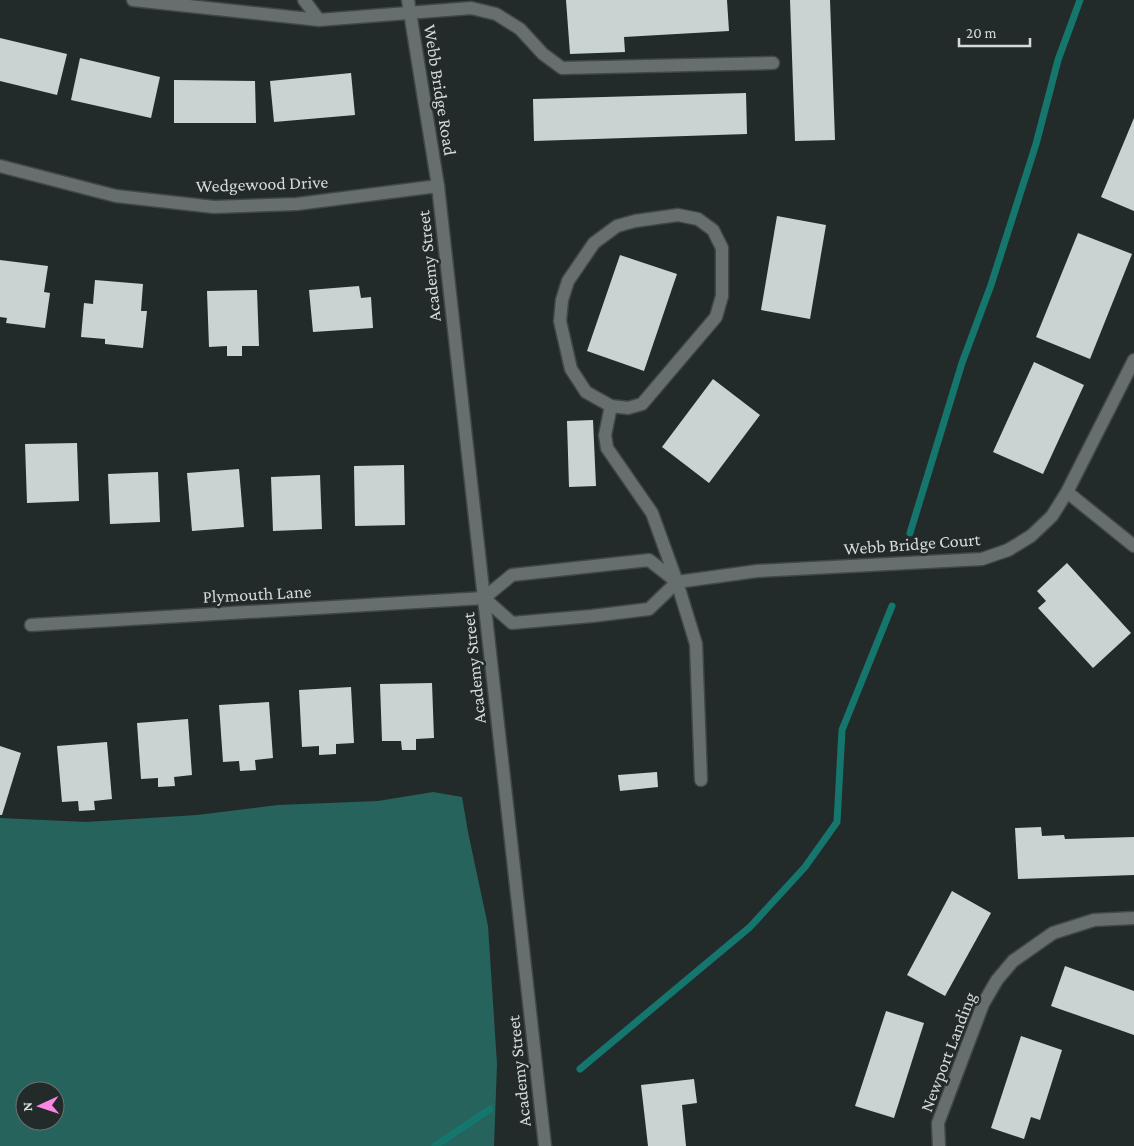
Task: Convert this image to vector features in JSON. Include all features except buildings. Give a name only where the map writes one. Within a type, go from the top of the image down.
[{"type":"street","points":[[133,0],[319,20],[471,8],[496,14],[520,29],[543,54],[562,68],[772,63]]},
{"type":"street","points":[[304,0],[319,20]]},
{"type":"street","name":"Webb Bridge Road","points":[[408,0],[438,186]]},
{"type":"street","name":"Wedgewood Drive","points":[[0,166],[116,196],[214,207],[297,204],[438,186]]},
{"type":"street","name":"Academy Street","points":[[438,186],[545,1146]]},
{"type":"street","points":[[678,215],[698,218],[713,230],[722,248],[722,296],[716,317],[642,404],[628,408],[611,406],[586,392],[571,369],[560,320],[562,300],[568,281],[594,243],[617,226],[635,220],[678,215]]},
{"type":"street","name":"Webb Bridge Court","points":[[677,582],[757,570],[982,559],[1008,550],[1031,536],[1052,516],[1067,492],[1134,360]]},
{"type":"street","points":[[611,406],[605,435],[607,448],[652,513],[677,582],[696,644],[701,780]]},
{"type":"street","points":[[1067,492],[1134,546]]},
{"type":"street","points":[[649,560],[677,582],[649,609],[520,623],[512,623],[484,598],[512,574],[649,560]]},
{"type":"street","name":"Plymouth Lane","points":[[31,625],[484,598]]},
{"type":"street","name":"Newport Landing","points":[[939,1146],[938,1123],[983,1004],[997,980],[1013,961],[1052,933],[1094,920],[1134,918]]},
{"type":"green space","points":[[433,792],[462,797],[488,926],[497,1064],[494,1146],[0,1146],[0,818],[86,822],[197,815],[278,805],[378,801]]},
{"type":"waterway","points":[[910,533],[962,363],[991,285],[1036,144],[1058,60],[1080,0]]},
{"type":"waterway","points":[[580,1069],[750,927],[805,867],[837,822],[842,730],[892,606]]},
{"type":"waterway","points":[[435,1146],[490,1109]]}]
